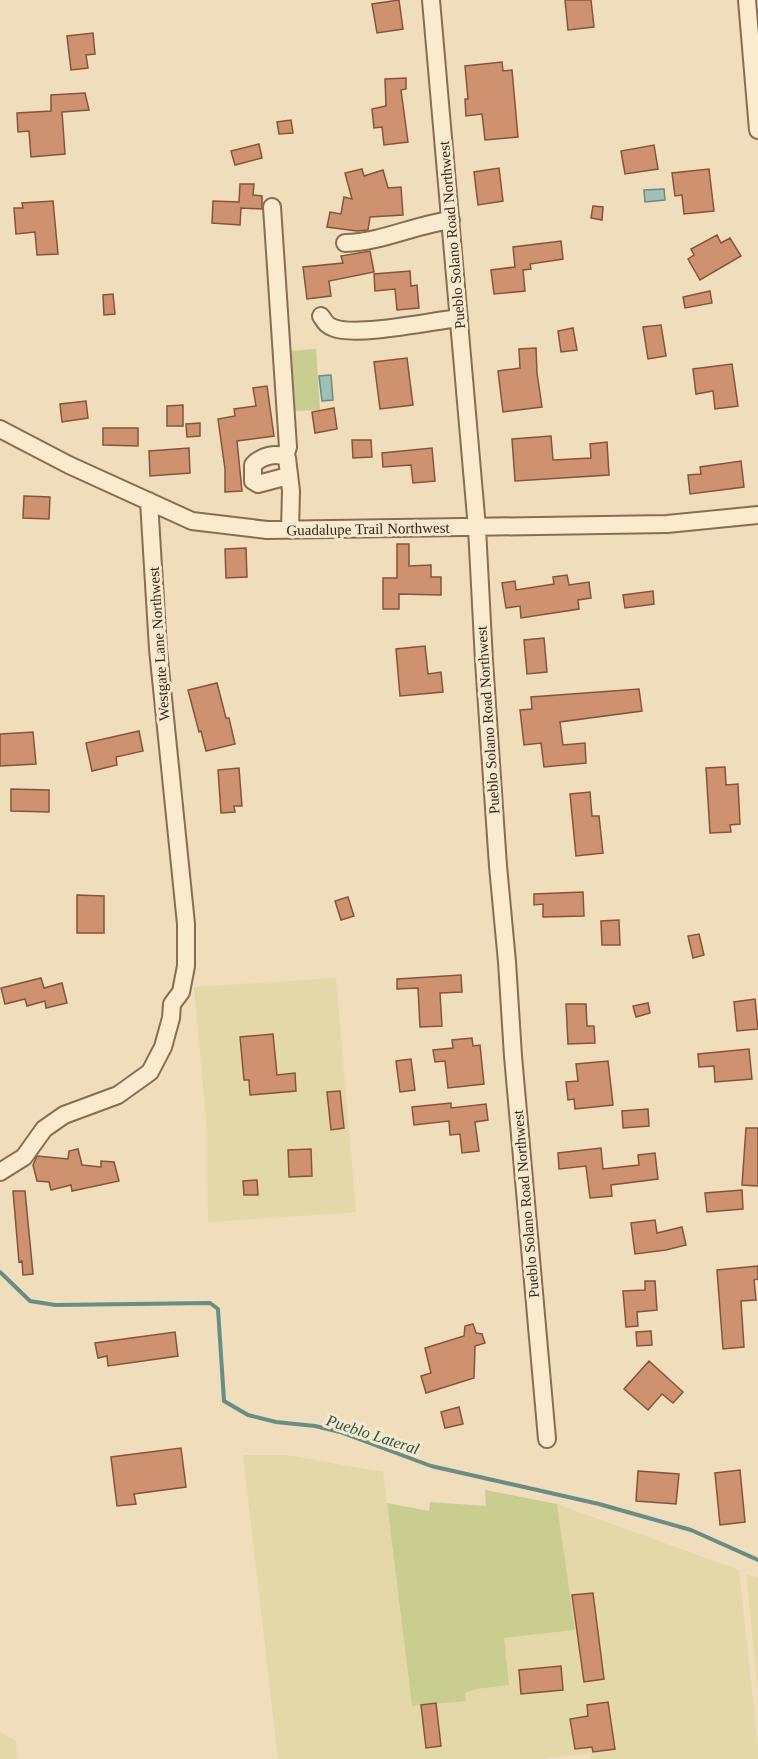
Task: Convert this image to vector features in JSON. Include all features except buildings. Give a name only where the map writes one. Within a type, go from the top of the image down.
[{"type":"street","name":"Pueblo Solano Road Northwest","points":[[431,0],[477,528],[483,661],[498,867],[547,1439]]},
{"type":"street","points":[[747,0],[758,130]]},
{"type":"street","points":[[272,207],[288,447],[285,457],[291,491],[290,530]]},
{"type":"street","points":[[345,243],[363,242],[399,234],[422,225],[451,220]]},
{"type":"street","points":[[321,316],[326,324],[333,328],[350,331],[459,318]]},
{"type":"street","name":"Guadalupe Trail Northwest","points":[[0,429],[69,465],[192,520],[267,530],[663,524],[758,515]]},
{"type":"street","points":[[285,457],[277,455],[257,461],[253,465],[252,476],[253,482],[258,484],[288,476]]},
{"type":"street","name":"Westgate Lane Northwest","points":[[0,1172],[24,1157],[44,1129],[64,1115],[118,1095],[150,1072],[163,1047],[171,1018],[172,1004],[180,992],[186,966],[186,924],[158,650],[149,501]]},
{"type":"shaded area","points":[[336,978],[356,1212],[208,1222],[207,1130],[194,987]]},
{"type":"shaded area","points":[[243,1455],[286,1455],[383,1472],[412,1706],[466,1700],[464,1694],[477,1689],[509,1685],[503,1638],[574,1630],[557,1504],[739,1570],[758,1759],[591,1759],[590,1753],[541,1759],[278,1759]]},
{"type":"shaded area","points":[[746,1574],[758,1578],[758,1690]]},
{"type":"shaded area","points":[[0,1732],[16,1741],[17,1759],[0,1759]]},
{"type":"green space","points":[[316,349],[320,410],[294,411],[290,351]]},
{"type":"green space","points":[[485,1490],[557,1504],[575,1630],[504,1638],[509,1685],[465,1693],[466,1701],[412,1706],[387,1503],[429,1511],[430,1502],[486,1506]]},
{"type":"water","points":[[664,189],[665,200],[645,202],[644,190]]},
{"type":"water","points":[[331,375],[333,400],[322,401],[319,376]]},
{"type":"waterway","name":"Pueblo Lateral","points":[[0,1272],[30,1301],[55,1305],[210,1303],[218,1309],[224,1401],[248,1415],[340,1432],[431,1466],[599,1504],[691,1530],[758,1560]]}]
